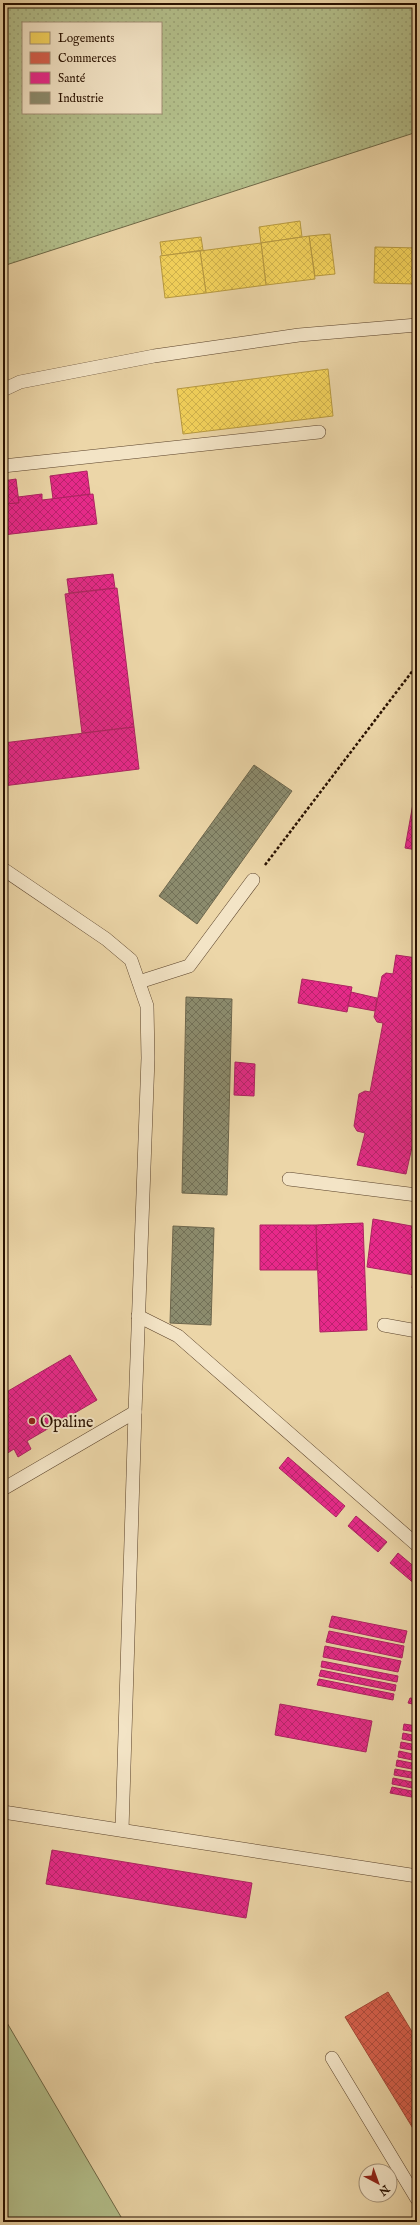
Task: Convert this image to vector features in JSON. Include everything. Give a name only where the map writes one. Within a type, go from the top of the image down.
[{"type":"lane","points":[[3,390],[20,382],[154,356],[299,335],[417,325]]},
{"type":"lane","points":[[3,466],[319,432]]},
{"type":"lane","points":[[3,869],[106,939],[131,960],[147,1006],[148,1058],[138,1316],[122,1830]]},
{"type":"lane","points":[[139,982],[188,966],[253,880]]},
{"type":"lane","points":[[289,1179],[417,1195]]},
{"type":"lane","points":[[138,1316],[178,1336],[417,1545]]},
{"type":"lane","points":[[384,1325],[417,1331]]},
{"type":"lane","points":[[3,1490],[135,1412]]},
{"type":"lane","points":[[3,1812],[417,1876]]},
{"type":"lane","points":[[332,2058],[417,2199]]},
{"type":"path","points":[[253,880],[417,665]]},
{"type":"green space","points":[[3,3],[417,3],[417,132],[3,266]]},
{"type":"green space","points":[[3,2016],[124,2222],[3,2222]]},
{"type":"building: Logements","points":[[300,221],[302,237],[261,243],[259,227]]},
{"type":"building: Logements","points":[[330,234],[335,274],[315,276],[309,236]]},
{"type":"building: Logements","points":[[309,236],[315,279],[266,285],[261,243]]},
{"type":"building: Logements","points":[[201,237],[203,250],[162,256],[160,242]]},
{"type":"building: Logements","points":[[261,243],[266,285],[206,293],[200,251]]},
{"type":"building: Logements","points":[[375,247],[417,248],[417,284],[374,283]]},
{"type":"building: Logements","points":[[200,251],[206,293],[165,298],[160,256]]},
{"type":"building: Logements","points":[[328,369],[333,416],[183,434],[177,389]]},
{"type":"building: Commerces","points":[[388,1992],[417,2040],[417,2135],[345,2017]]},
{"type":"building: Santé","points":[[87,471],[90,494],[53,499],[50,476]]},
{"type":"building: Santé","points":[[16,479],[19,503],[3,504],[3,481]]},
{"type":"building: Santé","points":[[42,494],[42,500],[93,494],[97,524],[3,535],[3,504],[19,503],[18,497]]},
{"type":"building: Santé","points":[[113,574],[115,588],[69,593],[67,579]]},
{"type":"building: Santé","points":[[117,588],[134,727],[82,733],[65,594]]},
{"type":"building: Santé","points":[[134,727],[139,769],[3,786],[3,743]]},
{"type":"building: Santé","points":[[414,798],[417,799],[417,850],[405,848]]},
{"type":"building: Santé","points":[[396,955],[417,958],[417,1148],[412,1147],[406,1174],[357,1165],[365,1133],[357,1131],[354,1126],[359,1094],[365,1091],[370,1092],[383,1023],[377,1022],[374,1017],[382,976],[386,973],[393,974]]},
{"type":"building: Santé","points":[[302,979],[352,987],[347,1012],[298,1003]]},
{"type":"building: Santé","points":[[351,992],[377,998],[375,1011],[348,1006]]},
{"type":"building: Santé","points":[[235,1062],[255,1064],[254,1096],[234,1095]]},
{"type":"building: Santé","points":[[373,1219],[417,1227],[417,1289],[412,1288],[414,1275],[367,1267]]},
{"type":"building: Santé","points":[[363,1223],[367,1330],[320,1332],[316,1225]]},
{"type":"building: Santé","points":[[260,1225],[316,1225],[317,1270],[260,1270]]},
{"type":"building: Santé","name":"Opaline","points":[[70,1355],[97,1400],[27,1441],[31,1449],[18,1457],[14,1449],[3,1456],[3,1394]]},
{"type":"building: Santé","points":[[288,1457],[345,1506],[336,1517],[279,1468]]},
{"type":"building: Santé","points":[[356,1516],[387,1542],[378,1552],[348,1526]]},
{"type":"building: Santé","points":[[398,1553],[417,1569],[416,1585],[390,1563]]},
{"type":"building: Santé","points":[[332,1616],[407,1631],[404,1643],[329,1627]]},
{"type":"building: Santé","points":[[329,1631],[404,1646],[402,1658],[326,1642]]},
{"type":"building: Santé","points":[[325,1646],[401,1661],[398,1672],[323,1657]]},
{"type":"building: Santé","points":[[322,1661],[398,1676],[397,1682],[321,1667]]},
{"type":"building: Santé","points":[[321,1670],[396,1685],[395,1691],[319,1676]]},
{"type":"building: Santé","points":[[319,1679],[394,1694],[393,1700],[317,1685]]},
{"type":"building: Santé","points":[[410,1698],[417,1699],[417,1705],[408,1703]]},
{"type":"building: Santé","points":[[280,1704],[372,1721],[366,1752],[275,1735]]},
{"type":"building: Santé","points":[[404,1724],[417,1726],[417,1732],[403,1730]]},
{"type":"building: Santé","points":[[403,1733],[417,1736],[417,1742],[402,1739]]},
{"type":"building: Santé","points":[[401,1742],[417,1745],[417,1751],[400,1748]]},
{"type":"building: Santé","points":[[399,1751],[417,1755],[417,1761],[398,1757]]},
{"type":"building: Santé","points":[[397,1760],[417,1764],[417,1770],[396,1766]]},
{"type":"building: Santé","points":[[395,1769],[417,1773],[417,1779],[394,1775]]},
{"type":"building: Santé","points":[[393,1778],[417,1783],[417,1789],[392,1784]]},
{"type":"building: Santé","points":[[392,1787],[417,1792],[417,1798],[390,1793]]},
{"type":"building: Santé","points":[[52,1850],[252,1883],[246,1918],[46,1884]]},
{"type":"building: Industrie","points":[[254,765],[292,791],[197,924],[159,896]]},
{"type":"building: Industrie","points":[[186,997],[232,999],[227,1195],[182,1193]]},
{"type":"building: Industrie","points":[[173,1226],[214,1228],[211,1325],[170,1323]]},
{"type":"place","name":"Opaline","points":[[32,1421]]}]
